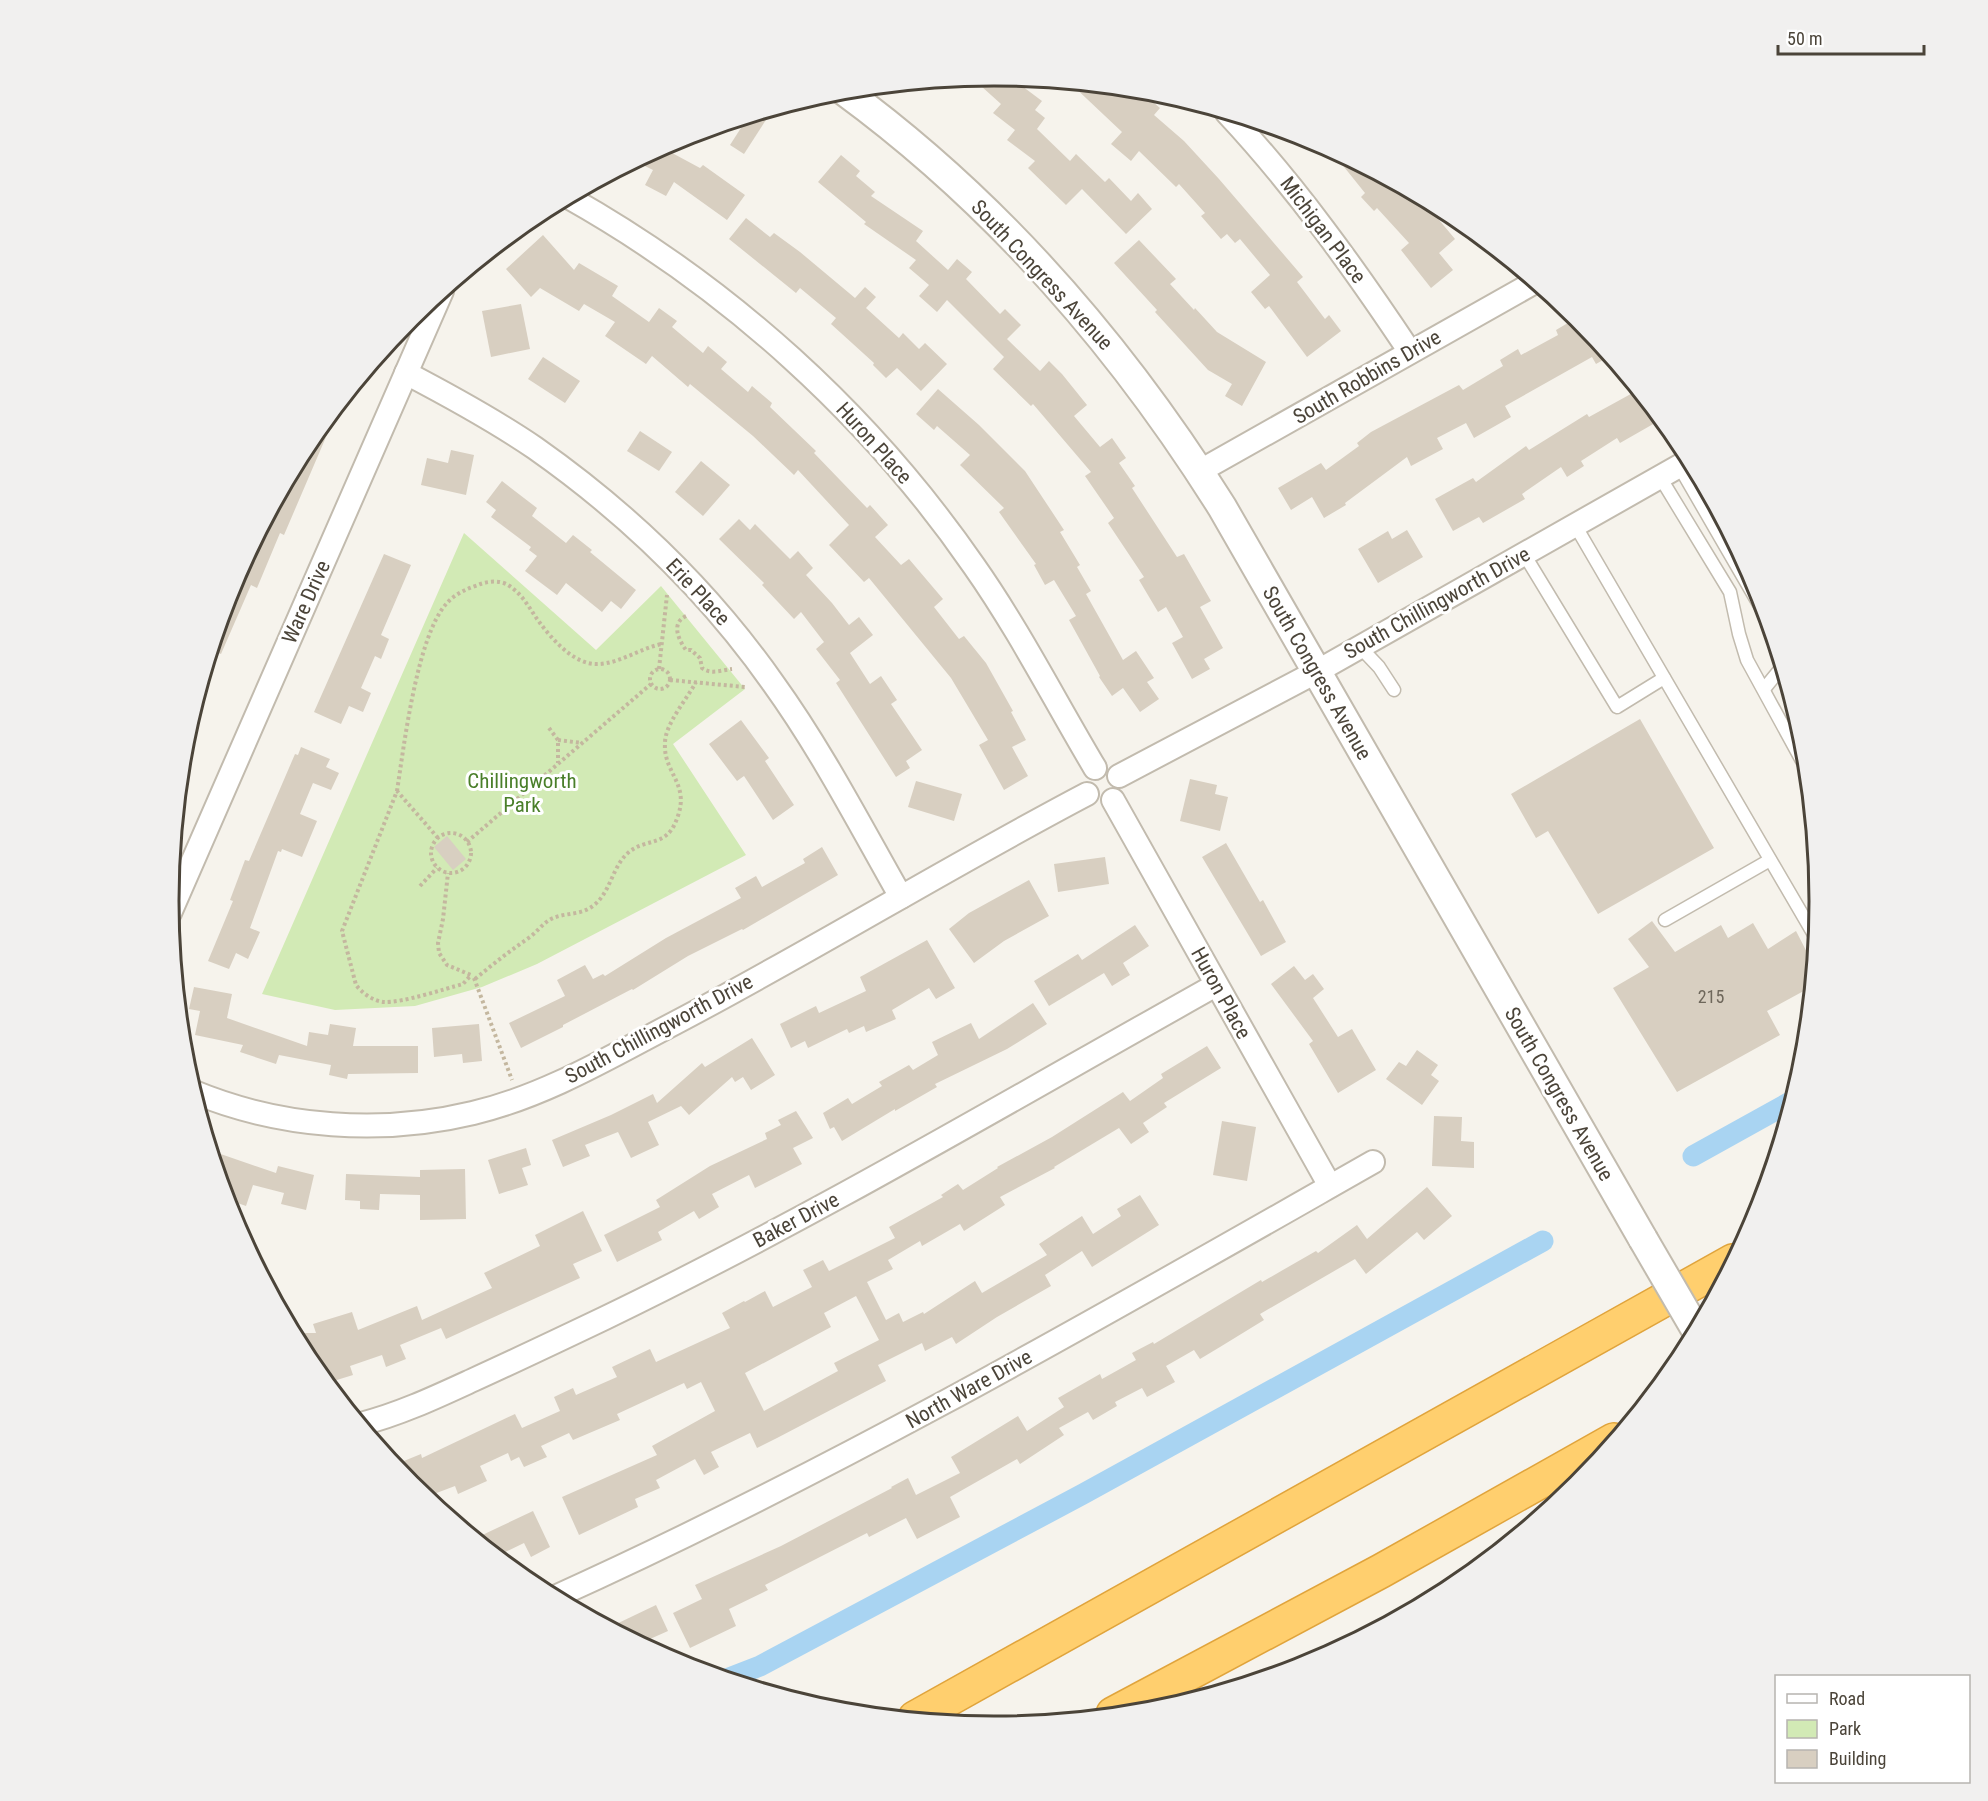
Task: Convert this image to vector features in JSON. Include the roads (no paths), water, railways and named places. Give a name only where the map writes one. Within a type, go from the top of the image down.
[{"type":"highway","points":[[925,1712],[1722,1267]]},
{"type":"highway","points":[[1133,1703],[1381,1571],[1595,1451]]},
{"type":"street","name":"South Congress Avenue","points":[[853,98],[920,150],[995,219],[1052,278],[1119,358],[1200,471],[1691,1322]]},
{"type":"street","name":"Michigan Place","points":[[1235,122],[1309,209],[1362,279],[1410,352]]},
{"type":"street","name":"Huron Place","points":[[576,202],[658,252],[718,296],[776,344],[830,394],[869,435],[918,491],[974,565],[1014,628],[1095,768]]},
{"type":"street","name":"South Robbins Drive","points":[[1200,471],[1528,286]]},
{"type":"street","name":"Ware Drive","points":[[179,892],[434,309]]},
{"type":"street","name":"Erie Place","points":[[406,373],[478,412],[535,448],[640,532],[687,579],[739,638],[773,682],[810,738],[901,897]]},
{"type":"street","name":"South Chillingworth Drive","points":[[1119,776],[1316,672],[1676,468]]},
{"type":"street","points":[[1110,767],[1119,776],[1122,785],[1113,800],[1101,803],[1087,794],[1086,779],[1095,768],[1110,767]]},
{"type":"street","name":"South Chillingworth Drive","points":[[203,1095],[254,1112],[304,1122],[338,1125],[423,1122],[474,1113],[522,1098],[571,1077],[710,1005],[1087,794]]},
{"type":"street","name":"Huron Place","points":[[1113,800],[1330,1186]]},
{"type":"street","name":"Baker Drive","points":[[368,1422],[418,1405],[533,1353],[658,1292],[817,1209],[1216,985]]},
{"type":"street","name":"North Ware Drive","points":[[565,1593],[790,1485],[934,1409],[1373,1162]]},
{"type":"lane","points":[[1676,468],[1740,574]]},
{"type":"lane","points":[[1676,468],[1730,592],[1738,634],[1747,660],[1793,744]]},
{"type":"lane","points":[[1575,525],[1808,925]]},
{"type":"lane","points":[[1524,554],[1617,707],[1664,678]]},
{"type":"lane","points":[[1360,647],[1379,667],[1394,690]]},
{"type":"lane","points":[[1764,689],[1776,674]]},
{"type":"lane","points":[[1665,920],[1770,860]]},
{"type":"waterway","points":[[1693,1156],[1782,1107]]},
{"type":"waterway","points":[[739,1674],[760,1666],[1083,1494],[1543,1241]]},
{"type":"park label","name":"Chillingworth Park","points":[[522,793]]}]
